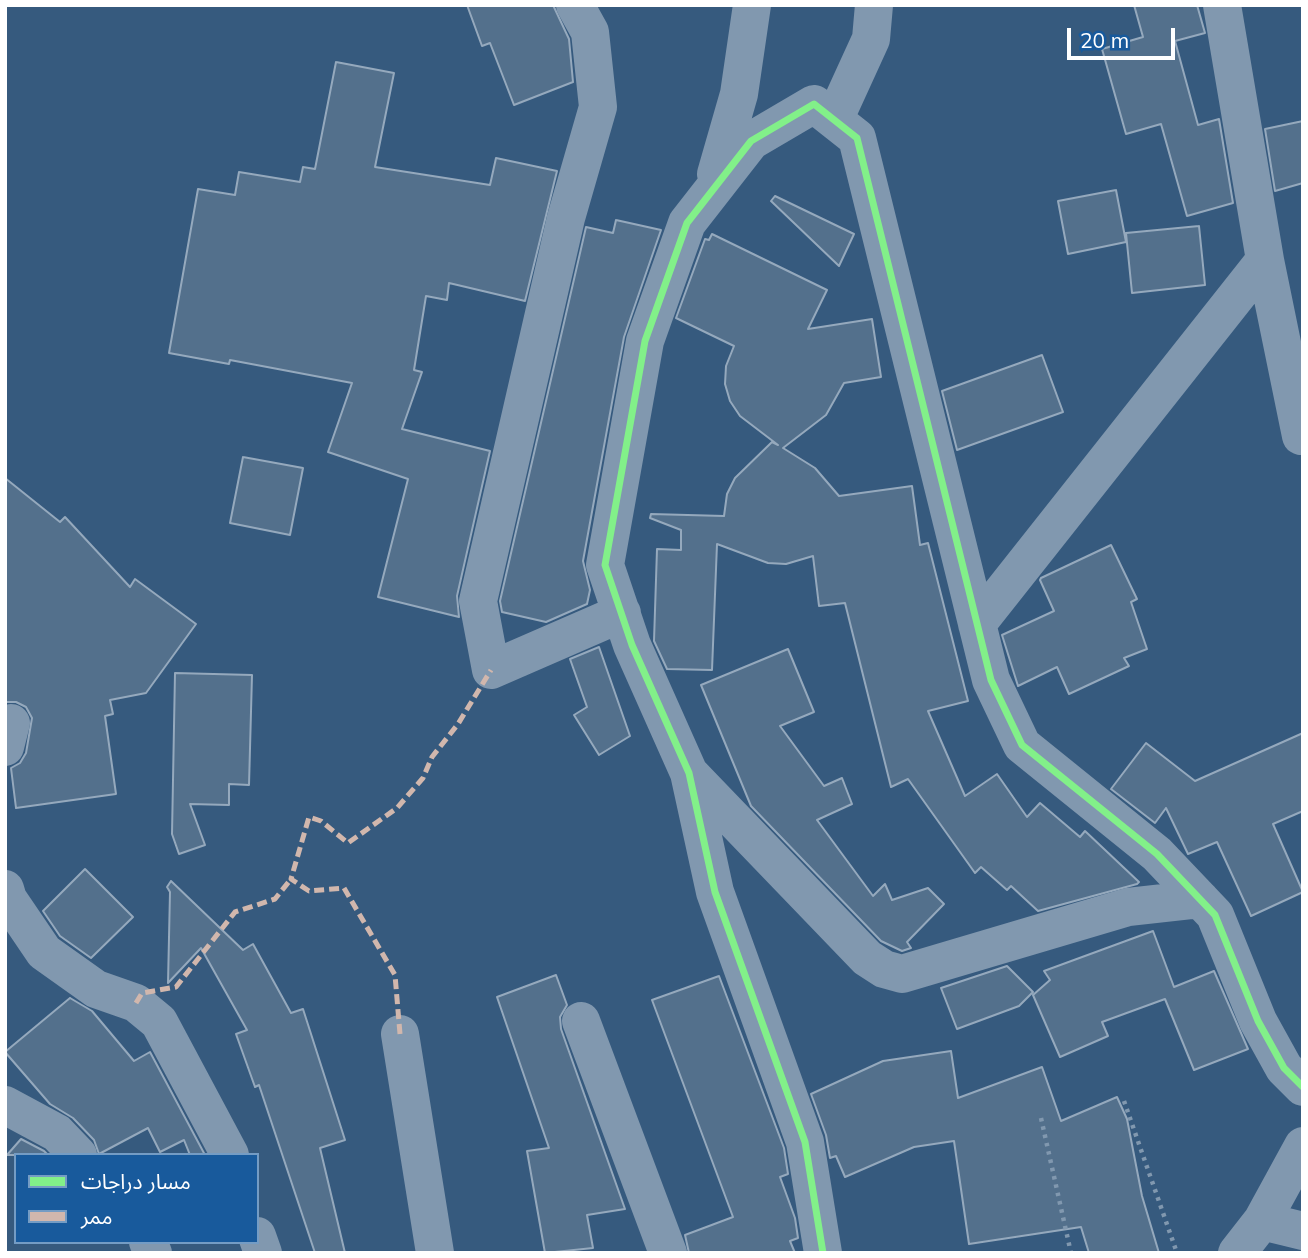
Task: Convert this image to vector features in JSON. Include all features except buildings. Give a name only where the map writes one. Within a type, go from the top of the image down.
[{"type":"street","points":[[575,5],[590,32],[598,107],[566,218],[478,601],[491,670],[622,613]]},
{"type":"street","points":[[710,193],[739,94],[751,5]]},
{"type":"street","points":[[834,120],[871,39],[874,5]]},
{"type":"street","points":[[1222,5],[1265,260],[1301,436]]},
{"type":"street","points":[[823,1253],[805,1142],[715,892],[690,773],[632,645],[606,565],[645,341],[687,223],[751,141],[814,104],[857,138],[991,680],[1023,745],[1157,854],[1215,915],[1258,1021],[1284,1068],[1303,1087]]},
{"type":"street","points":[[977,624],[1265,260]]},
{"type":"street","points":[[690,773],[867,958],[884,969],[902,974],[1128,907],[1200,899]]},
{"type":"street","points":[[5,889],[8,899],[44,951],[96,989],[136,1003],[159,1022],[229,1153]]},
{"type":"street","points":[[581,1021],[668,1253]]},
{"type":"street","points":[[400,1034],[435,1253]]},
{"type":"street","points":[[5,1105],[57,1133],[76,1153]]},
{"type":"street","points":[[1237,1253],[1262,1221],[1303,1146]]},
{"type":"street","points":[[1262,1221],[1303,1231]]},
{"type":"path","points":[[1124,1101],[1177,1253]]},
{"type":"path","points":[[1041,1118],[1071,1253]]},
{"type":"marked path","points":[[400,1034],[395,975],[344,888],[309,891],[291,879],[309,817],[321,821],[348,843],[397,808],[423,778],[432,757],[458,724],[491,670]]},
{"type":"marked path","points":[[136,1003],[142,993],[176,987],[235,912],[275,899],[291,879]]},
{"type":"cycle path","points":[[823,1253],[805,1142],[715,892],[689,773],[632,645],[605,565],[645,341],[687,223],[751,141],[814,104],[857,138],[991,680],[1022,745],[1157,854],[1215,915],[1258,1021],[1284,1068],[1303,1087]]}]
